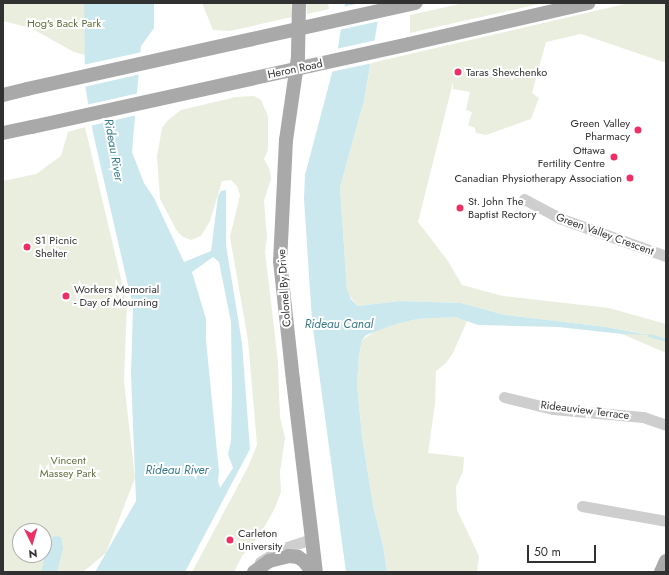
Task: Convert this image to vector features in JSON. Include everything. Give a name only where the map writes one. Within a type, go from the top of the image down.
[{"type":"main road","name":"Colonel By Drive","points":[[299,3],[298,57],[286,148],[280,261],[316,572]]},
{"type":"main road","points":[[3,95],[416,3]]},
{"type":"main road","name":"Heron Road","points":[[3,133],[588,3]]},
{"type":"main road","points":[[253,572],[269,561],[289,556],[298,557],[304,561],[312,572]]},
{"type":"main road","points":[[661,572],[666,561]]},
{"type":"street","name":"Green Valley Crescent","points":[[524,199],[558,218],[666,256]]},
{"type":"street","name":"Rideauview Terrace","points":[[504,397],[553,409],[643,417],[666,425]]},
{"type":"street","points":[[582,506],[666,521]]},
{"type":"street","points":[[253,572],[261,561],[272,552],[288,545],[312,539]]},
{"type":"green space","name":"Hog's Back Park","points":[[3,3],[84,3],[85,55],[74,52],[31,28],[3,21]]},
{"type":"green space","points":[[202,3],[291,3],[292,17],[230,31],[213,30]]},
{"type":"green space","points":[[306,3],[328,3],[329,9],[307,14]]},
{"type":"green space","points":[[464,3],[543,3],[410,33],[410,15]]},
{"type":"green space","points":[[629,3],[666,3],[666,63],[581,34],[546,42],[532,93],[539,98],[531,119],[486,135],[476,133],[475,128],[468,125],[472,112],[466,110],[470,92],[453,89],[453,82],[418,222],[448,261],[462,285],[503,296],[609,308],[666,324],[666,353],[622,334],[645,334],[606,327],[505,315],[461,303],[400,301],[358,306],[348,294],[347,290],[340,187],[364,101],[371,63]]},
{"type":"green space","points":[[254,96],[261,100],[268,116],[268,150],[264,159],[270,170],[271,179],[264,201],[267,238],[265,251],[278,362],[280,417],[285,438],[280,472],[281,492],[274,510],[259,536],[242,556],[234,572],[192,572],[248,467],[257,445],[248,340],[230,237],[240,195],[237,186],[231,180],[222,181],[210,221],[201,236],[191,240],[183,237],[177,231],[160,199],[157,156],[162,128],[167,121],[181,110],[236,97]]},
{"type":"green space","name":"Vincent Massey Park","points":[[85,127],[127,304],[124,381],[135,478],[106,553],[83,572],[3,572],[3,181],[36,174],[61,156],[68,132]]},
{"type":"green space","points":[[455,317],[467,321],[453,353],[446,363],[436,371],[435,404],[428,453],[464,457],[463,471],[456,487],[457,510],[479,556],[477,572],[387,572],[383,545],[373,505],[362,436],[357,384],[359,355],[362,340],[375,331],[396,324],[418,319]]},
{"type":"water","name":"Rideau River","points":[[84,3],[154,3],[154,28],[141,46],[132,152],[144,183],[154,198],[184,262],[211,251],[218,196],[221,191],[226,190],[226,245],[242,343],[250,449],[185,572],[95,572],[136,501],[131,375],[133,307],[93,133],[85,85]],"holes":[[[213,257],[219,262],[231,322],[231,441],[228,454],[233,468],[220,488],[218,481],[219,472],[206,340],[206,319],[192,272]]]},
{"type":"water","name":"Rideau Canal","points":[[345,3],[381,3],[364,101],[340,187],[347,290],[351,299],[358,306],[400,301],[461,303],[505,315],[606,327],[649,335],[622,334],[558,327],[478,325],[455,317],[418,319],[396,324],[366,335],[362,340],[359,355],[357,384],[362,436],[373,505],[383,545],[387,572],[346,572],[312,321],[304,199],[305,175],[337,54]]},
{"type":"water","points":[[55,536],[61,537],[63,548],[57,572],[41,572],[43,563],[52,563],[52,538]]},
{"type":"pier","points":[[361,3],[383,3],[380,21],[339,30],[342,7]]},
{"type":"pier","points":[[377,40],[373,63],[330,72],[336,49]]},
{"type":"pier","points":[[142,52],[141,74],[84,87],[83,65]]},
{"type":"pier","points":[[139,93],[137,115],[90,126],[86,105]]},
{"type":"waterway","points":[[649,335],[666,340]]},
{"type":"place","name":"Taras Shevchenko","points":[[458,72]]},
{"type":"place","name":"Green Valley Pharmacy","points":[[638,130]]},
{"type":"place","name":"Ottawa Fertility Centre","points":[[614,157]]},
{"type":"place","name":"Canadian Physiotherapy Association","points":[[630,178]]},
{"type":"place","name":"St. John The Baptist Rectory","points":[[460,208]]},
{"type":"place","name":"S1 Picnic Shelter","points":[[27,247]]},
{"type":"place","name":"Workers Memorial - Day of Mourning","points":[[66,296]]},
{"type":"place","name":"Carleton University","points":[[230,540]]}]
